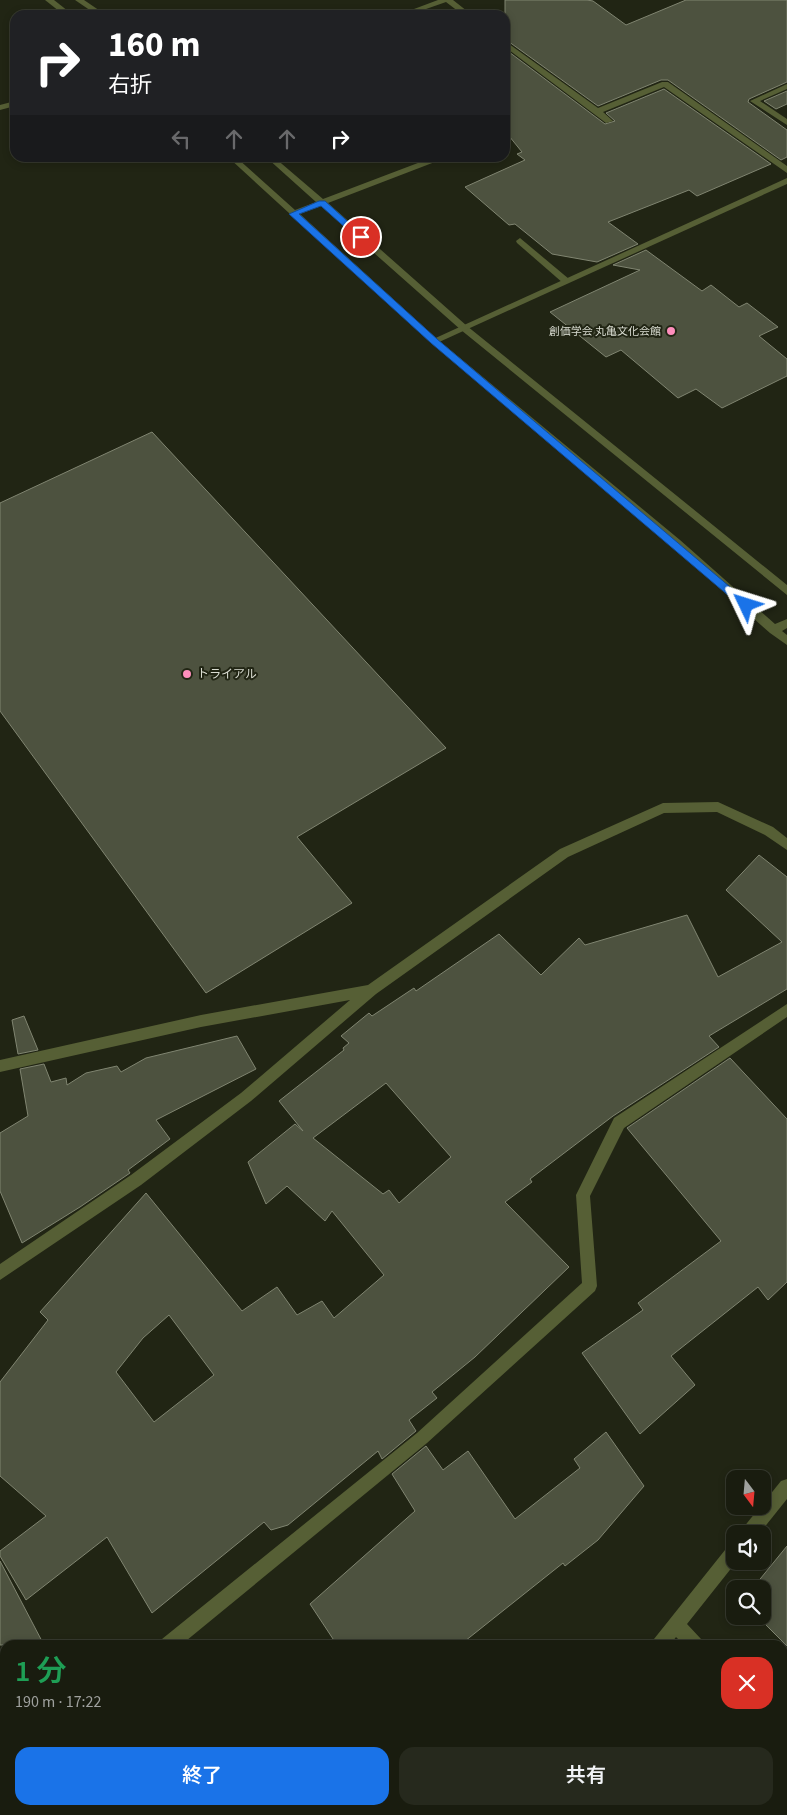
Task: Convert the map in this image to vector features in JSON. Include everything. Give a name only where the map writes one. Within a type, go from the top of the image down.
[{"type":"street","points":[[49,0],[62,10]]},
{"type":"street","points":[[80,0],[95,10]]},
{"type":"street","points":[[417,10],[446,0],[461,10]]},
{"type":"street","points":[[510,47],[609,121]]},
{"type":"street","points":[[596,112],[665,84],[787,170]]},
{"type":"street","points":[[787,86],[754,100],[787,123]]},
{"type":"street","points":[[237,162],[434,341],[676,544],[787,641]]},
{"type":"street","points":[[276,162],[464,328],[787,591]]},
{"type":"street","points":[[293,214],[427,162]]},
{"type":"street","points":[[434,341],[787,181]]},
{"type":"street","points":[[520,241],[566,281]]},
{"type":"street","points":[[774,630],[787,623]]},
{"type":"street","points":[[0,1273],[136,1180],[246,1097],[371,990],[564,854],[663,808],[718,807],[768,831],[787,845]]},
{"type":"street","points":[[0,1066],[201,1020],[371,990]]},
{"type":"street","points":[[174,1640],[422,1438],[590,1286],[583,1195],[619,1123],[787,1010]]},
{"type":"street","points":[[756,1525],[787,1487]]},
{"type":"street","points":[[664,1640],[726,1562]]},
{"type":"street","points":[[676,1625],[690,1640]]},
{"type":"building","points":[[505,0],[587,0],[593,1],[626,25],[686,0],[787,0],[787,82],[749,99],[748,102],[787,130],[787,157],[781,160],[668,80],[661,80],[598,106],[510,43],[510,10],[505,10]]},
{"type":"building","points":[[510,53],[605,124],[615,121],[606,113],[664,89],[771,164],[697,196],[689,190],[608,222],[638,244],[597,262],[552,254],[515,224],[509,225],[465,187],[525,160],[517,154],[522,152],[510,137]]},
{"type":"building","points":[[787,91],[787,104],[776,109],[764,101]]},
{"type":"building","name":"創価学会 丸亀文化会館","points":[[646,250],[702,291],[711,285],[739,307],[747,303],[778,327],[759,336],[787,359],[787,376],[722,408],[696,389],[678,398],[621,350],[606,357],[550,312],[640,270],[613,265]]},
{"type":"building","points":[[152,432],[446,748],[297,837],[352,903],[206,993],[0,711],[0,503]]},
{"type":"building","points":[[759,855],[787,877],[787,989],[709,1036],[719,1047],[613,1116],[530,1179],[532,1182],[505,1202],[569,1267],[475,1357],[432,1392],[437,1398],[409,1420],[416,1431],[382,1459],[378,1451],[288,1525],[271,1530],[264,1522],[152,1613],[107,1537],[26,1600],[0,1556],[0,1551],[46,1516],[0,1476],[0,1382],[48,1320],[40,1312],[146,1193],[242,1311],[277,1287],[297,1315],[322,1301],[334,1318],[384,1275],[332,1211],[325,1221],[287,1186],[266,1204],[248,1162],[295,1124],[303,1131],[279,1101],[344,1050],[343,1048],[349,1043],[341,1036],[369,1013],[372,1016],[414,988],[416,991],[499,934],[541,975],[579,938],[585,945],[687,915],[718,977],[782,942],[726,890]],"holes":[[[386,1083],[451,1157],[399,1203],[389,1190],[383,1194],[313,1138]],[[169,1315],[214,1375],[154,1422],[116,1372],[143,1338]]]},
{"type":"building","points":[[24,1016],[38,1050],[18,1054],[12,1020]]},
{"type":"building","points":[[237,1036],[256,1069],[156,1120],[170,1139],[128,1170],[130,1173],[22,1243],[0,1191],[0,1133],[28,1116],[20,1069],[44,1064],[51,1082],[66,1078],[67,1085],[86,1073],[117,1066],[121,1072],[146,1058]]},
{"type":"building","points":[[730,1058],[787,1119],[787,1282],[768,1300],[758,1287],[671,1356],[695,1385],[640,1434],[582,1353],[643,1310],[638,1303],[721,1241],[627,1128]]},
{"type":"building","points":[[606,1432],[644,1486],[598,1540],[565,1566],[563,1563],[466,1640],[334,1640],[310,1604],[415,1511],[392,1474],[426,1446],[443,1470],[468,1451],[515,1519],[580,1468],[574,1459]]},
{"type":"building","points":[[787,1546],[787,1640],[781,1640],[766,1625],[771,1625],[771,1580],[759,1580],[767,1570],[771,1570],[771,1566]]},
{"type":"building","points":[[0,1561],[41,1640],[0,1640]]},
{"type":"place","name":"創価学会 丸亀文化会館","points":[[671,331]]},
{"type":"place","name":"トライアル","points":[[187,674]]},
{"type":"route","points":[[361,237],[322,203],[293,214],[434,341],[746,605]]}]
